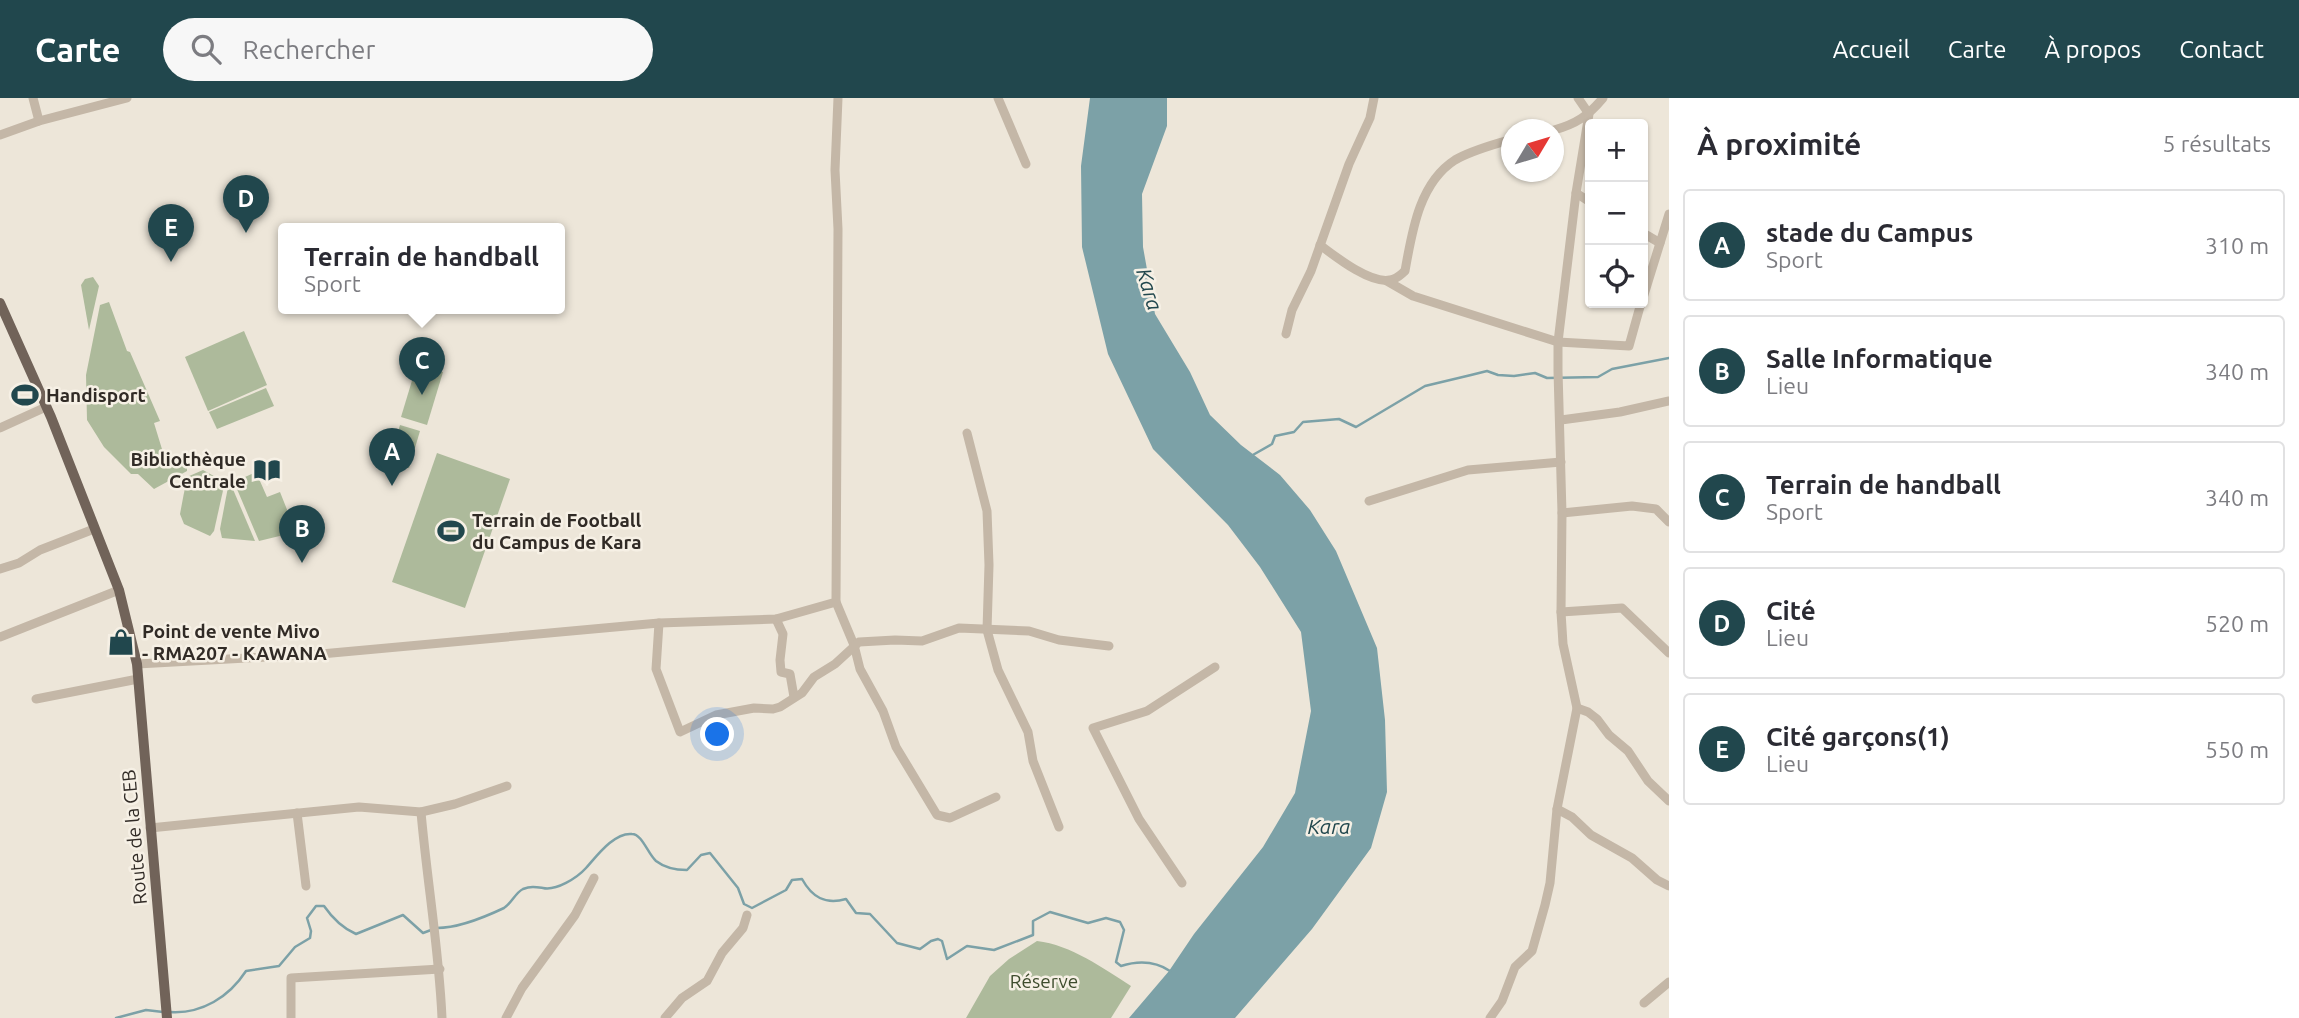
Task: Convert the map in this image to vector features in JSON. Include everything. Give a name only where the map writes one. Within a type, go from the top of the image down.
[{"type":"main road","name":"Route de la CEB","points":[[0,303],[46,407],[119,590],[138,679],[167,1012]]},
{"type":"street","points":[[33,98],[39,121]]},
{"type":"street","points":[[0,135],[39,121],[127,98]]},
{"type":"street","points":[[838,98],[835,170],[838,229],[836,601],[854,645],[860,669],[883,711],[896,747],[937,815],[950,817],[996,797]]},
{"type":"street","points":[[998,98],[1026,164]]},
{"type":"street","points":[[1286,334],[1292,310],[1311,271],[1349,164],[1370,118],[1374,98]]},
{"type":"street","points":[[1490,1018],[1502,1001],[1515,967],[1532,951],[1550,883],[1557,809],[1577,708],[1563,644],[1561,612],[1561,420],[1558,371],[1576,193],[1590,114],[1578,98]]},
{"type":"street","points":[[1564,127],[1590,114],[1603,98]]},
{"type":"street","points":[[1387,281],[1405,271],[1425,192],[1434,179],[1455,160],[1501,143]]},
{"type":"street","points":[[1576,193],[1585,199]]},
{"type":"street","points":[[1648,281],[1669,214]]},
{"type":"street","points":[[1648,236],[1660,243]]},
{"type":"street","points":[[1321,245],[1345,264],[1387,281],[1413,296],[1559,342],[1629,346],[1640,308]]},
{"type":"street","points":[[1561,420],[1620,412],[1669,401]]},
{"type":"street","points":[[0,428],[46,407]]},
{"type":"street","points":[[967,433],[986,511],[989,565],[987,630],[998,670],[1028,732],[1033,761],[1059,827]]},
{"type":"street","points":[[1369,502],[1468,470],[1561,462]]},
{"type":"street","points":[[1562,513],[1632,506],[1656,509],[1669,522]]},
{"type":"street","points":[[0,569],[19,564],[40,550],[94,529]]},
{"type":"street","points":[[0,637],[119,590]]},
{"type":"street","points":[[136,664],[321,654],[659,623],[776,619],[836,601]]},
{"type":"street","points":[[1561,612],[1622,608],[1669,653]]},
{"type":"street","points":[[776,619],[783,634],[781,672],[790,674],[794,697]]},
{"type":"street","points":[[659,623],[656,669],[680,732],[716,715],[754,708],[773,709],[802,694],[814,677],[835,664],[859,642],[922,641],[959,628],[1029,631],[1059,640],[1108,646]]},
{"type":"street","points":[[1182,883],[1139,819],[1093,727],[1147,711],[1214,667]]},
{"type":"street","points":[[36,699],[138,679]]},
{"type":"street","points":[[1577,708],[1597,719],[1609,735],[1628,751],[1647,781],[1669,801]]},
{"type":"street","points":[[150,828],[359,807],[421,812],[455,804],[507,786]]},
{"type":"street","points":[[1557,809],[1572,817],[1591,835],[1632,858],[1657,880],[1669,886]]},
{"type":"street","points":[[421,812],[426,875],[440,969],[442,1018]]},
{"type":"street","points":[[297,813],[306,886]]},
{"type":"street","points":[[506,1018],[522,988],[575,915],[594,878]]},
{"type":"street","points":[[665,1018],[682,998],[707,981],[722,953],[743,928],[747,915]]},
{"type":"street","points":[[291,1018],[291,978],[440,969]]},
{"type":"street","points":[[1644,1003],[1669,982]]},
{"type":"green space","points":[[93,277],[99,286],[89,330],[81,285],[85,279]]},
{"type":"green space","points":[[109,302],[127,351],[130,352],[160,421],[154,423],[165,459],[168,458],[172,467],[183,462],[181,452],[187,461],[187,471],[154,489],[138,474],[131,474],[104,447],[87,420],[86,375],[100,305]]},
{"type":"green space","points":[[244,331],[267,385],[208,411],[185,357]]},
{"type":"green space","points":[[417,364],[443,372],[427,425],[401,417]]},
{"type":"green space","points":[[266,388],[274,406],[217,429],[209,412]]},
{"type":"green space","points":[[400,425],[420,431],[409,468],[389,462]]},
{"type":"green space","name":"Terrain de Football du Campus de Kara","points":[[437,453],[510,479],[465,608],[392,582]]},
{"type":"green space","points":[[203,470],[221,480],[224,486],[214,531],[210,536],[184,524],[180,514],[187,477]]},
{"type":"green space","points":[[256,472],[267,497],[280,492],[296,532],[259,541],[234,482]]},
{"type":"green space","points":[[231,485],[255,541],[222,538],[220,529],[228,487]]},
{"type":"green space","name":"Réserve","points":[[1037,941],[1074,952],[1131,986],[1111,1018],[966,1018],[990,976],[1009,959]]},
{"type":"water","name":"Kara","points":[[1090,98],[1167,98],[1167,126],[1142,194],[1143,247],[1155,314],[1190,372],[1210,415],[1241,445],[1280,475],[1310,510],[1336,551],[1377,648],[1385,720],[1387,792],[1371,848],[1312,929],[1235,1018],[1129,1018],[1169,971],[1194,934],[1263,847],[1295,793],[1311,711],[1301,632],[1260,567],[1228,525],[1153,449],[1108,354],[1082,247],[1081,166]]},
{"type":"waterway","points":[[1251,456],[1272,444],[1275,436],[1294,432],[1303,422],[1339,419],[1356,427],[1425,386],[1487,371],[1514,376],[1535,373],[1547,378],[1598,377],[1612,369],[1669,358]]},
{"type":"waterway","points":[[437,928],[462,924],[497,911],[507,906],[523,889],[554,888],[566,883],[582,872],[612,841],[625,834],[632,834],[639,837],[656,861],[671,868],[687,870],[701,855],[710,853],[738,888],[744,904],[752,908],[786,890],[792,880],[802,879],[810,891],[820,898],[832,901],[846,899],[856,913],[870,914],[897,943],[920,949],[931,941],[942,941],[947,959],[967,946],[994,950],[1033,935],[1033,921],[1050,912],[1088,923],[1106,918],[1120,922],[1124,930],[1116,962],[1121,966],[1133,963],[1152,964],[1170,971]]},
{"type":"waterway","points":[[170,1012],[204,1007],[223,996],[246,971],[279,966],[295,947],[310,938],[307,918],[316,906],[324,906],[338,923],[356,934],[403,915],[423,933],[431,930]]},
{"type":"waterway","points":[[116,1018],[146,1010],[163,1012]]},
{"type":"place","name":"Cité","points":[[246,233]]},
{"type":"place","name":"Cité garçons(1)","points":[[171,262]]},
{"type":"place","name":"Handisport","points":[[25,395]]},
{"type":"place","name":"Terrain de handball","points":[[422,395]]},
{"type":"place","name":"Bibliothèque Centrale","points":[[267,470]]},
{"type":"place","name":"stade du Campus","points":[[392,486]]},
{"type":"place","name":"Terrain de Football du Campus de Kara","points":[[451,531]]},
{"type":"place","name":"Salle Informatique","points":[[302,563]]},
{"type":"place","name":"Point de vente Mivo - RMA207 - KAWANA","points":[[121,642]]}]
